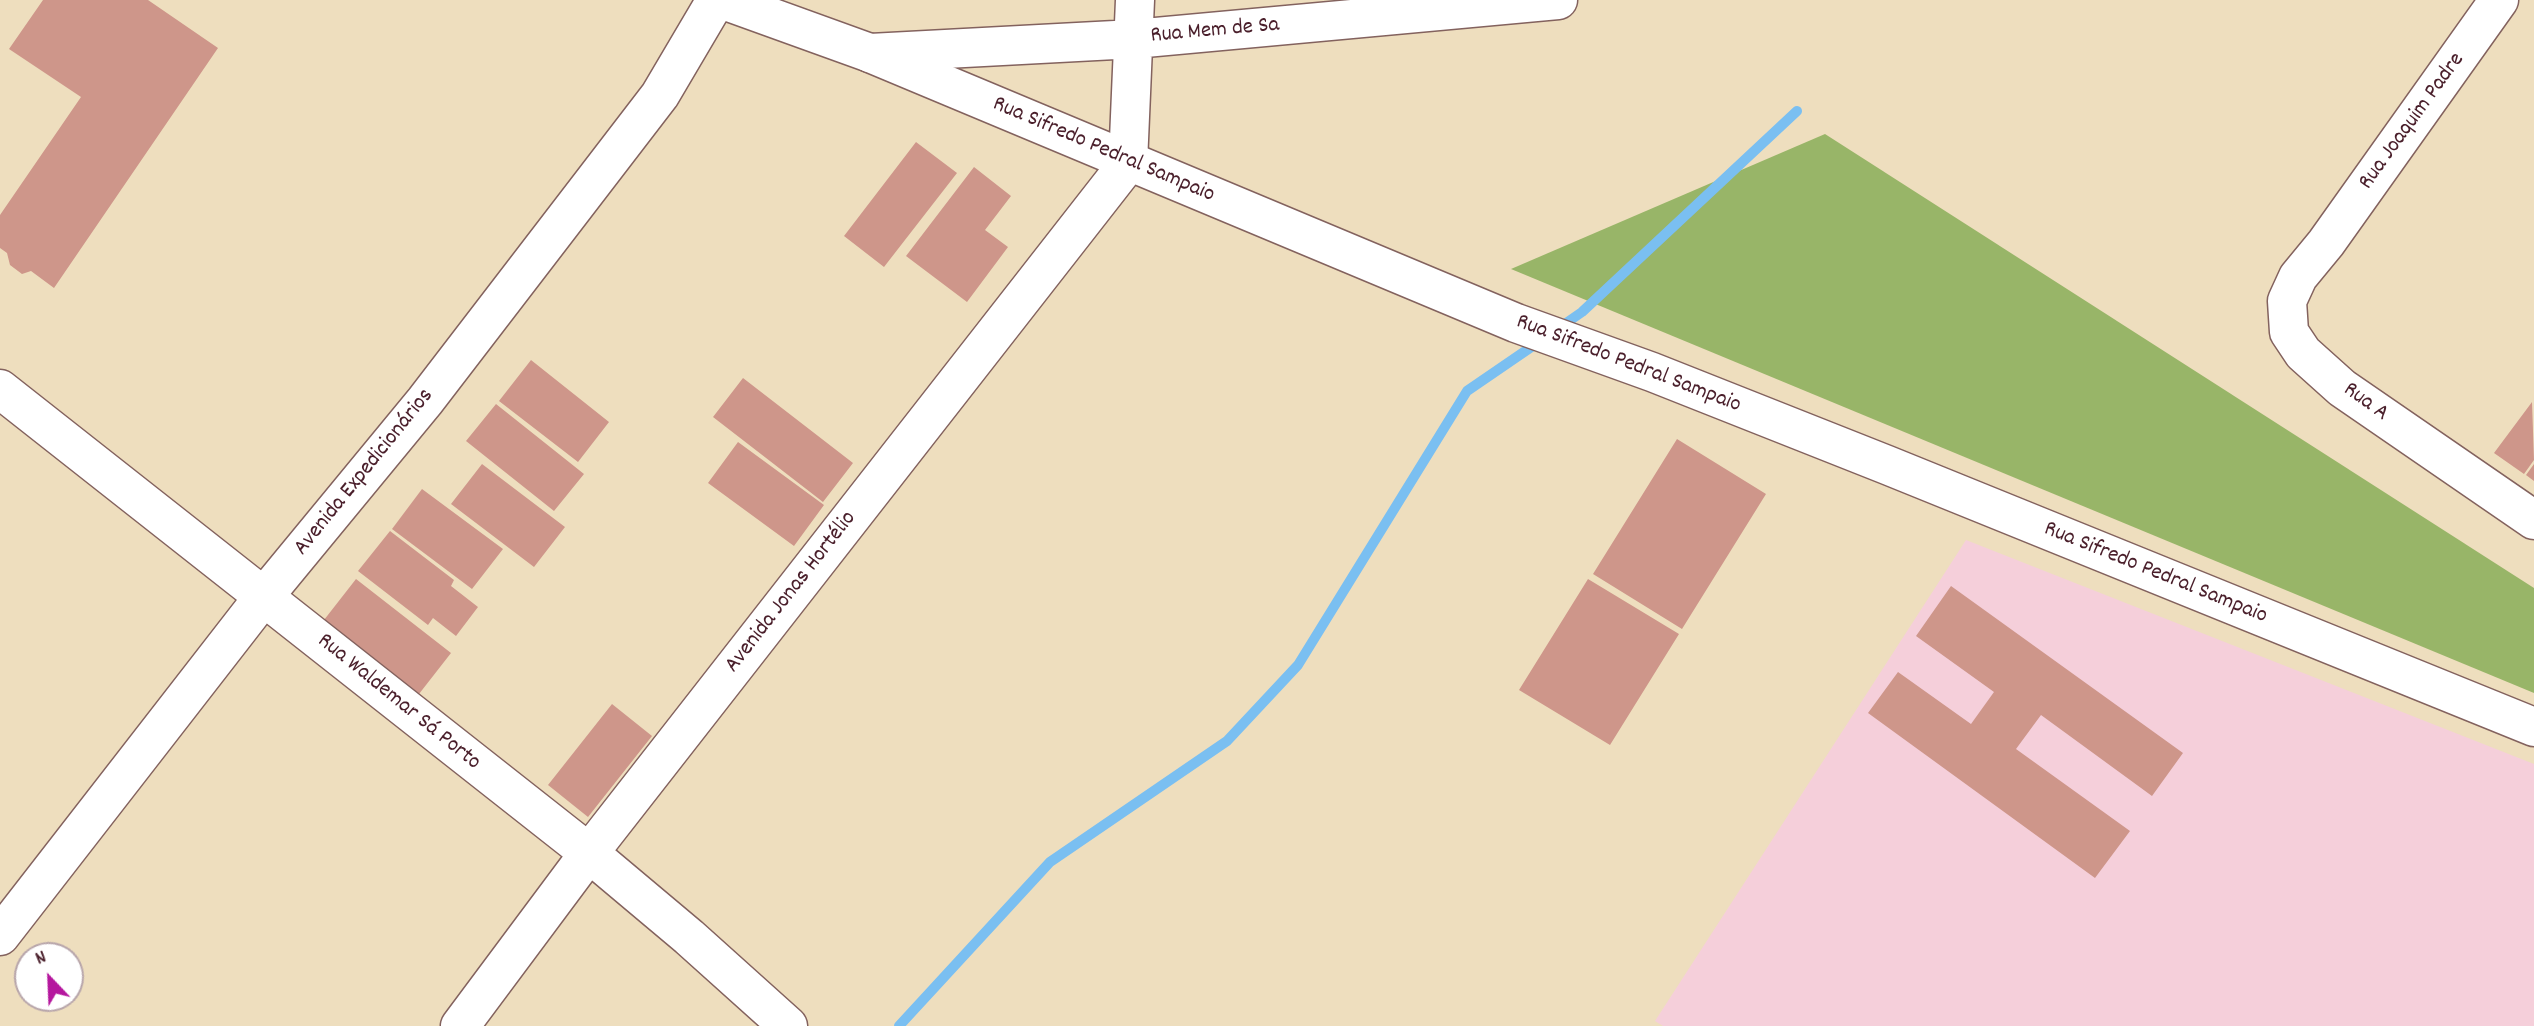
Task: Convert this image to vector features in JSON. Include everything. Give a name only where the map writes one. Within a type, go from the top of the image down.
[{"type":"street","name":"Avenida Expedicionários","points":[[0,936],[264,596],[425,401],[660,95],[716,0]]},
{"type":"street","name":"Rua Sifredo Pedral Sampaio","points":[[723,0],[870,53],[1516,323],[1887,466],[2534,727]]},
{"type":"street","points":[[1128,163],[1135,0]]},
{"type":"street","name":"Rua Mem de Sa","points":[[870,53],[1134,39],[1558,0]]},
{"type":"street","name":"Rua Joaquim Padre","points":[[2326,243],[2499,0]]},
{"type":"street","name":"Avenida Jonas Hortélio","points":[[460,1026],[589,853],[1128,163]]},
{"type":"street","name":"Rua A","points":[[2326,243],[2298,278],[2287,301],[2289,332],[2303,353],[2342,388],[2534,520]]},
{"type":"street","name":"Rua Waldemar Sá Porto","points":[[0,388],[183,536],[264,596],[589,853],[690,937],[788,1026]]},
{"type":"shaded area","points":[[1966,540],[2534,764],[2534,1026],[1663,1026],[1655,1021]]},
{"type":"green space","points":[[1825,134],[2534,588],[2534,693],[1511,269]]},
{"type":"building","points":[[43,0],[148,0],[218,48],[54,288],[31,271],[22,274],[10,265],[7,253],[0,248],[0,215],[81,97],[9,49]]},
{"type":"building","points":[[916,142],[957,173],[884,267],[844,236]]},
{"type":"building","points":[[974,167],[1011,196],[985,230],[1008,247],[967,302],[906,256]]},
{"type":"building","points":[[531,360],[609,422],[578,462],[499,401]]},
{"type":"building","points":[[743,378],[853,463],[823,502],[713,417]]},
{"type":"building","points":[[2532,402],[2534,460],[2524,474],[2494,453]]},
{"type":"building","points":[[496,404],[584,474],[554,511],[466,441]]},
{"type":"building","points":[[1677,439],[1766,494],[1682,629],[1593,574]]},
{"type":"building","points":[[738,442],[824,505],[794,546],[708,483]]},
{"type":"building","points":[[482,464],[565,527],[534,567],[451,504]]},
{"type":"building","points":[[2534,464],[2534,481],[2526,475]]},
{"type":"building","points":[[422,489],[503,549],[472,589],[392,529]]},
{"type":"building","points":[[390,531],[454,580],[451,586],[478,607],[456,636],[433,618],[428,625],[358,571]]},
{"type":"building","points":[[356,579],[451,653],[419,694],[324,620]]},
{"type":"building","points":[[1588,579],[1679,634],[1610,745],[1519,690]]},
{"type":"building","points":[[1951,586],[2183,753],[2152,796],[2041,715],[2016,749],[2130,831],[2095,878],[1868,713],[1898,672],[1971,724],[1994,692],[1916,636]]},
{"type":"building","points":[[612,704],[652,736],[588,817],[548,785]]},
{"type":"waterway","points":[[1559,328],[1582,312],[1797,111]]},
{"type":"waterway","points":[[899,1026],[1050,862],[1227,741],[1298,665],[1467,391],[1540,341]]}]
